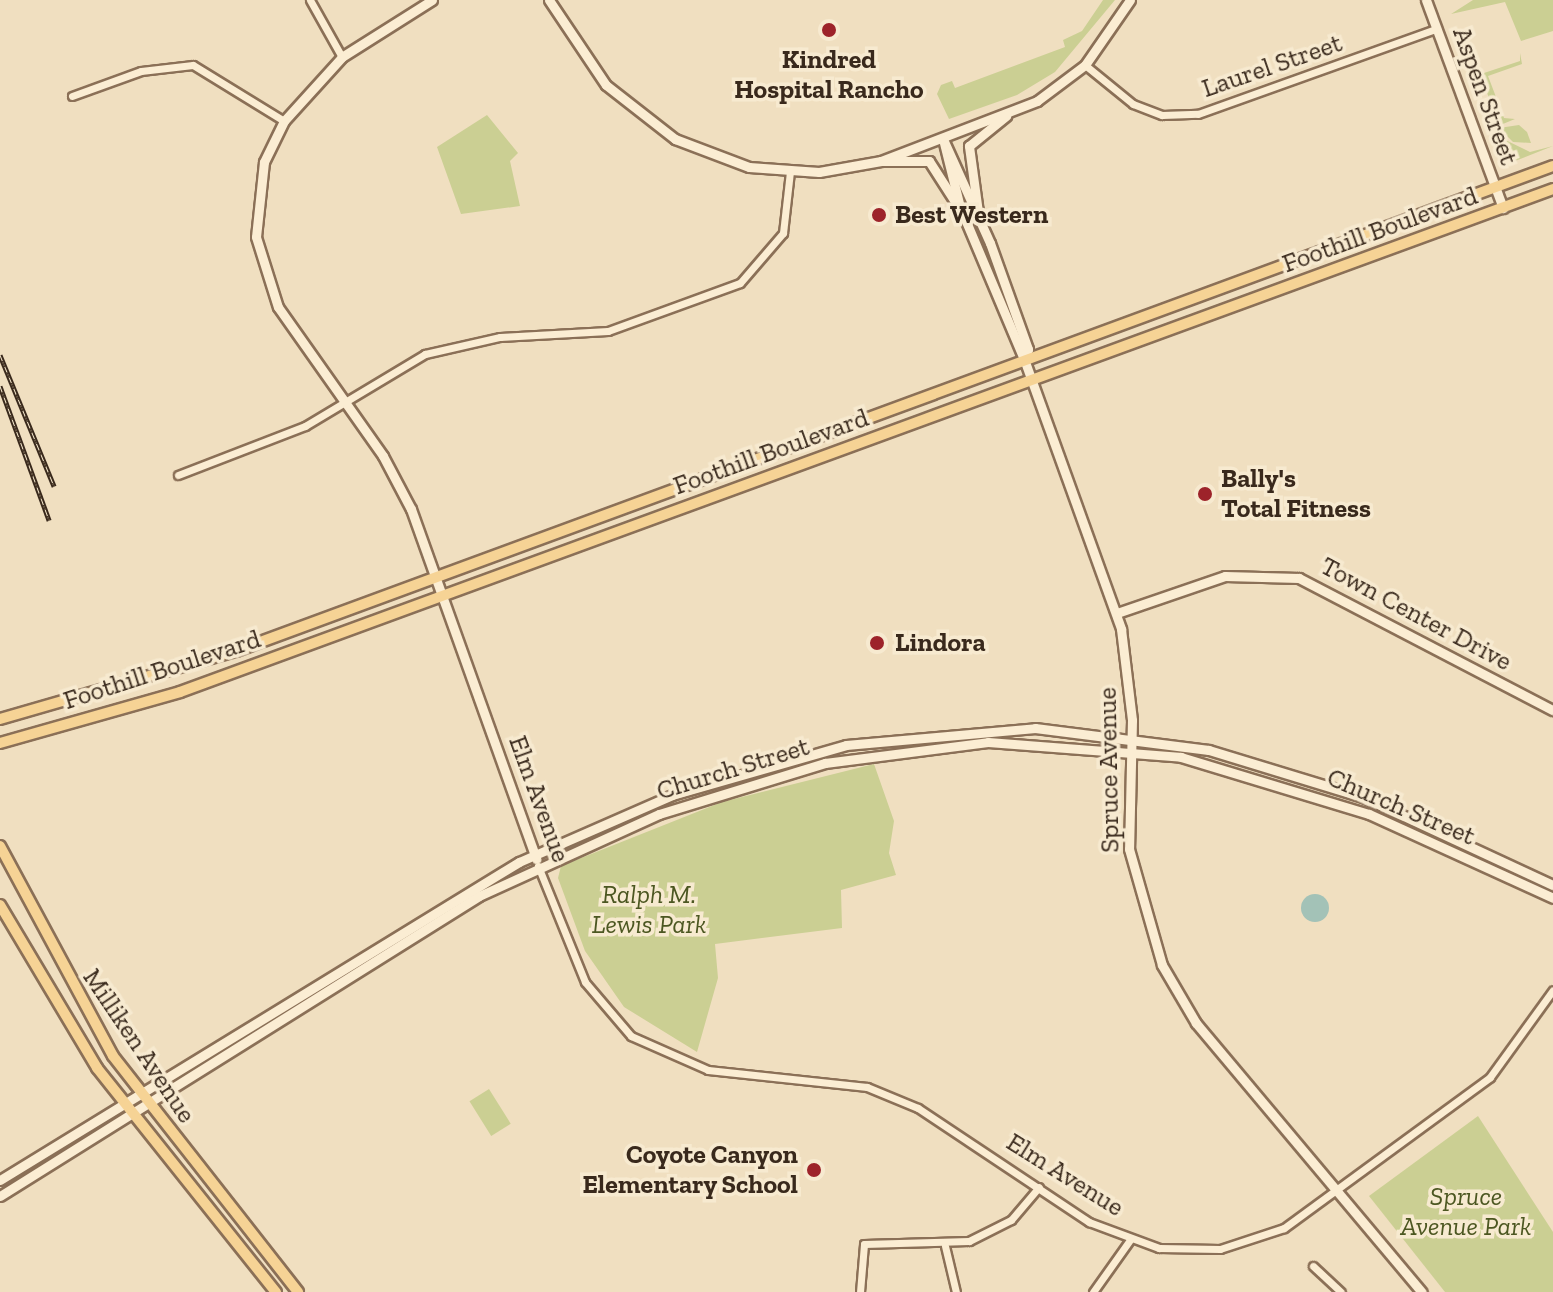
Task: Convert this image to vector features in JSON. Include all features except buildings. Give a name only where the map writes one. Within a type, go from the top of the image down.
[{"type":"main road","name":"Foothill Boulevard","points":[[0,719],[167,676],[434,575],[1553,166]]},
{"type":"main road","name":"Foothill Boulevard","points":[[0,743],[171,695],[1553,189]]},
{"type":"main road","name":"Milliken Avenue","points":[[0,846],[45,942],[138,1094],[298,1292]]},
{"type":"main road","name":"Milliken Avenue","points":[[0,905],[123,1104],[276,1292]]},
{"type":"street","points":[[310,0],[342,57]]},
{"type":"street","name":"Elm Avenue","points":[[432,0],[342,57],[284,121],[257,190],[259,257],[278,307],[398,480],[538,866],[585,982],[631,1036],[708,1070],[867,1087],[918,1108],[1039,1187],[1130,1240],[1193,1250],[1256,1241],[1341,1189],[1490,1077],[1553,990]]},
{"type":"street","points":[[549,0],[606,85],[641,117],[710,155],[790,172],[881,161],[929,161],[960,207]]},
{"type":"street","points":[[978,212],[969,146],[1006,116],[1085,65],[1130,0]]},
{"type":"street","name":"Aspen Street","points":[[1426,0],[1503,208]]},
{"type":"street","name":"Laurel Street","points":[[1085,65],[1133,104],[1162,115],[1198,114],[1436,29]]},
{"type":"street","points":[[72,96],[141,71],[193,65],[284,121]]},
{"type":"street","points":[[881,161],[1006,116]]},
{"type":"street","name":"Spruce Avenue","points":[[943,139],[960,207],[1024,359],[1117,613],[1131,736],[1129,849],[1162,965],[1196,1023],[1341,1189],[1422,1292]]},
{"type":"street","name":"Spruce Avenue","points":[[943,139],[978,212],[1026,341],[1024,359]]},
{"type":"street","points":[[178,475],[305,426],[388,370],[461,342],[608,331],[740,283],[783,233],[790,172]]},
{"type":"street","name":"Town Center Drive","points":[[1117,613],[1225,576],[1299,578],[1553,710]]},
{"type":"street","name":"Church Street","points":[[0,1180],[534,855],[733,773],[880,739],[992,729],[1131,736],[1303,774],[1553,885]]},
{"type":"street","points":[[880,739],[882,752]]},
{"type":"street","name":"Church Street","points":[[0,1196],[538,866],[725,790],[882,752],[988,742],[1130,749],[1286,783],[1553,898]]},
{"type":"street","points":[[860,1292],[864,1244],[945,1246],[992,1233],[1039,1187]]},
{"type":"street","points":[[1093,1292],[1130,1240]]},
{"type":"street","points":[[945,1246],[956,1292]]},
{"type":"street","points":[[1313,1266],[1341,1292]]},
{"type":"green space","points":[[1103,0],[1115,0],[1055,72],[1017,95],[949,119],[937,94],[941,85],[952,81],[955,88],[1065,47],[1063,40],[1082,31]]},
{"type":"green space","points":[[1473,0],[1553,0],[1553,31],[1521,41],[1505,2],[1451,14]]},
{"type":"green space","points":[[1520,53],[1522,64],[1488,76],[1504,118],[1515,119],[1498,126],[1481,74],[1520,61]]},
{"type":"green space","points":[[487,115],[518,153],[510,161],[520,206],[461,214],[437,147]]},
{"type":"green space","points":[[1519,125],[1527,132],[1531,143],[1513,142],[1499,128]]},
{"type":"green space","points":[[1493,134],[1530,152],[1553,146],[1510,163]]},
{"type":"green space","name":"Ralph M. Lewis Park","points":[[874,764],[894,821],[889,853],[896,875],[841,890],[842,928],[715,944],[718,978],[697,1052],[624,1007],[585,951],[558,878],[561,866],[722,802]]},
{"type":"green space","points":[[489,1089],[511,1124],[491,1136],[469,1101]]},
{"type":"green space","name":"Spruce Avenue Park","points":[[1478,1116],[1553,1232],[1553,1292],[1445,1292],[1369,1196]]},
{"type":"water","points":[[1315,894],[1325,898],[1329,908],[1325,918],[1315,922],[1305,918],[1301,908],[1305,898]]},
{"type":"railway","points":[[0,355],[54,486]]},
{"type":"railway","points":[[0,386],[49,520]]},
{"type":"place","name":"Kindred Hospital Rancho","points":[[829,30]]},
{"type":"place","name":"Best Western","points":[[879,215]]},
{"type":"place","name":"Bally's Total Fitness","points":[[1205,494]]},
{"type":"place","name":"Lindora","points":[[877,643]]},
{"type":"place","name":"Coyote Canyon Elementary School","points":[[814,1170]]}]
